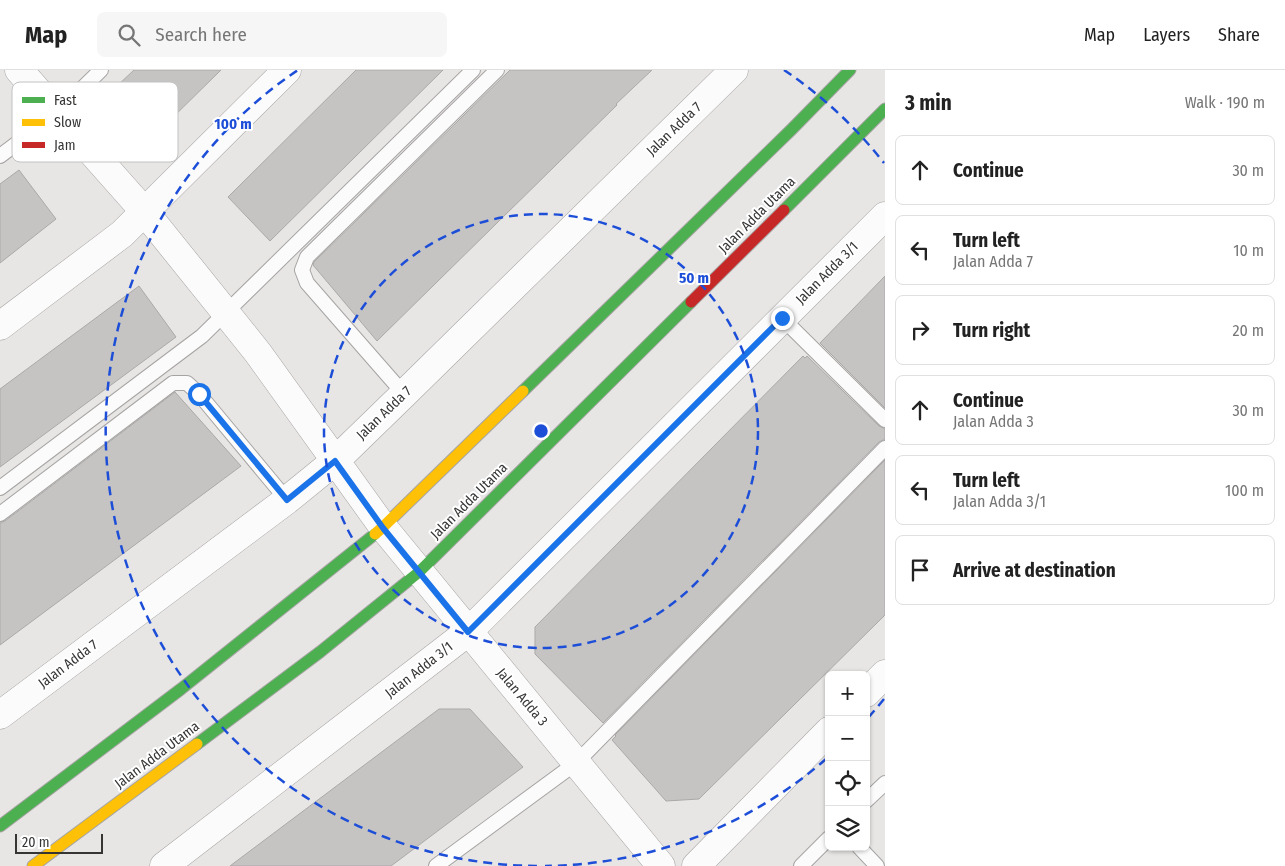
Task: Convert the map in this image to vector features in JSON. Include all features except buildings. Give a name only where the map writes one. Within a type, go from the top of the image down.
[{"type":"main road","points":[[0,826],[181,690],[383,528],[850,70]]},
{"type":"main road","name":"Jalan Adda Utama","points":[[33,866],[320,652],[419,572],[885,109]]},
{"type":"street","name":"Jalan Adda 3","points":[[19,70],[30,82]]},
{"type":"street","points":[[0,326],[122,234],[287,70]]},
{"type":"street","name":"Jalan Adda 7","points":[[1,711],[287,500],[335,461],[734,70]]},
{"type":"street","name":"Jalan Adda 3","points":[[100,162],[144,212],[258,353],[383,528],[661,866]]},
{"type":"street","name":"Jalan Adda 3/1","points":[[175,863],[468,632],[885,216]]},
{"type":"street","points":[[870,689],[885,674]]},
{"type":"street","points":[[696,866],[825,735]]},
{"type":"lane","points":[[89,82],[101,70]]},
{"type":"lane","points":[[0,488],[202,336],[473,70]]},
{"type":"lane","points":[[404,394],[307,283],[302,270],[307,258],[497,70]]},
{"type":"lane","points":[[0,156],[12,147]]},
{"type":"lane","points":[[782,318],[885,420]]},
{"type":"lane","points":[[0,514],[174,383],[187,383],[199,394],[287,500]]},
{"type":"lane","points":[[436,866],[576,763],[885,448]]},
{"type":"lane","points":[[870,797],[885,783]]},
{"type":"lane","points":[[801,866],[825,842]]},
{"type":"lane","points":[[863,851],[877,866]]},
{"type":"traffic: fast","points":[[523,391],[850,70]]},
{"type":"traffic: fast","points":[[784,210],[885,109]]},
{"type":"traffic: fast","points":[[197,744],[320,652],[419,572],[691,302]]},
{"type":"traffic: fast","points":[[0,826],[181,689],[375,534]]},
{"type":"traffic: slow","points":[[375,534],[523,391]]},
{"type":"traffic: slow","points":[[33,866],[197,744]]},
{"type":"traffic: jam","points":[[691,302],[784,210]]},
{"type":"route","points":[[199,394],[287,500],[335,461],[383,528],[468,632],[782,318]]}]
